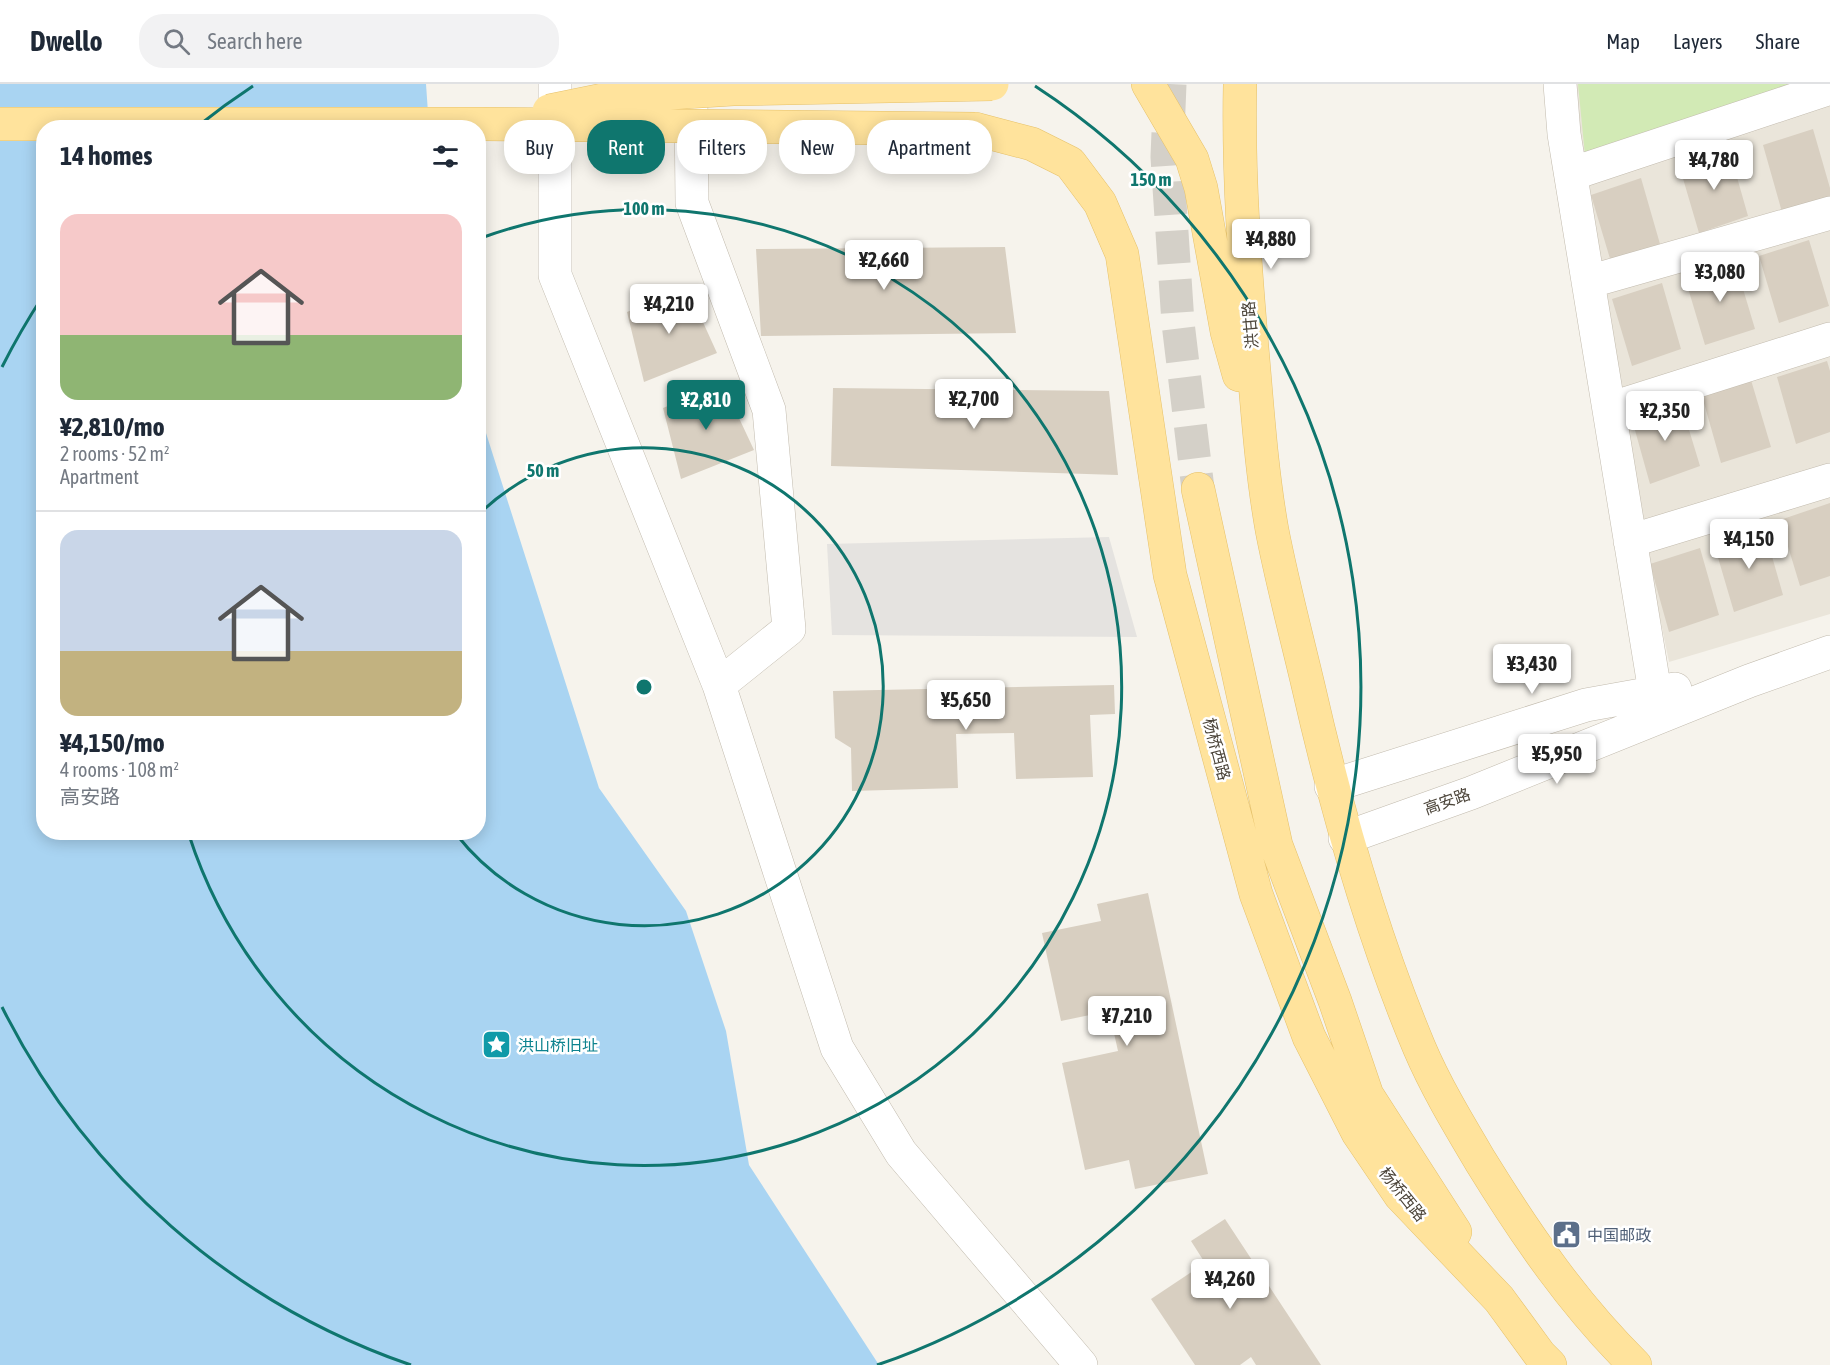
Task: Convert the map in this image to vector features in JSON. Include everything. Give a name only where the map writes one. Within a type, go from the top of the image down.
[{"type":"main road","points":[[486,123],[622,96],[734,89],[992,84]]},
{"type":"main road","points":[[1148,84],[1192,159],[1201,188],[1227,332],[1262,458],[1273,532],[1331,786],[1345,838],[1399,996],[1420,1050],[1451,1110],[1511,1210],[1606,1337],[1635,1365]]},
{"type":"main road","name":"洪甘路","points":[[1240,84],[1246,285],[1262,458]]},
{"type":"main road","points":[[0,124],[36,124]]},
{"type":"main road","name":"杨桥西路","points":[[486,124],[975,129],[1032,144],[1070,163],[1100,203],[1122,254],[1170,574],[1256,894],[1309,1037],[1358,1133],[1400,1194],[1499,1299],[1550,1365]]},
{"type":"main road","points":[[1198,489],[1276,845],[1335,1001],[1367,1095],[1499,1299]]},
{"type":"street","points":[[555,84],[555,275],[719,685],[837,1048],[901,1153],[1081,1365]]},
{"type":"street","points":[[691,84],[692,203],[769,410],[789,629],[719,685]]},
{"type":"street","points":[[1560,84],[1564,134],[1654,692]]},
{"type":"street","points":[[1571,174],[1830,88]]},
{"type":"street","points":[[1588,282],[1830,213]]},
{"type":"street","points":[[1609,409],[1830,339]]},
{"type":"street","points":[[1630,541],[1830,480]]},
{"type":"street","name":"高安路","points":[[1345,838],[1471,793],[1749,681],[1830,652]]},
{"type":"street","name":"高安路","points":[[1331,786],[1586,705],[1654,692],[1749,681]]},
{"type":"shaded area","points":[[1545,84],[1830,84],[1830,614],[1669,662],[1657,603],[1628,608],[1551,160]]},
{"type":"shaded area","points":[[1109,537],[1137,637],[832,635],[827,544]]},
{"type":"green space","points":[[1578,84],[1814,84],[1585,155]]},
{"type":"water","points":[[0,84],[426,84],[429,120],[36,120],[36,840],[486,840],[486,433],[599,788],[686,911],[726,1031],[749,1165],[879,1365],[0,1365]]},
{"type":"building","points":[[1813,129],[1830,188],[1830,196],[1782,212],[1763,145]]},
{"type":"building","points":[[1729,149],[1748,216],[1699,233],[1679,165]]},
{"type":"building","points":[[1641,178],[1660,244],[1611,262],[1591,195]]},
{"type":"building","points":[[1809,240],[1829,306],[1779,323],[1759,256]]},
{"type":"building","points":[[1005,247],[1016,333],[761,336],[756,249]]},
{"type":"building","points":[[1735,262],[1755,329],[1705,345],[1685,278]]},
{"type":"building","points":[[1662,283],[1681,349],[1632,366],[1612,299]]},
{"type":"building","points":[[687,287],[717,353],[644,382],[627,312]]},
{"type":"building","points":[[1827,361],[1830,371],[1830,432],[1796,444],[1777,377]]},
{"type":"building","points":[[1751,380],[1771,447],[1721,463],[1702,396]]},
{"type":"building","points":[[723,384],[754,450],[681,479],[663,408]]},
{"type":"building","points":[[833,388],[1109,391],[1118,475],[831,466]]},
{"type":"building","points":[[1680,400],[1700,466],[1650,484],[1631,416]]},
{"type":"building","points":[[1830,503],[1830,576],[1800,586],[1780,520]]},
{"type":"building","points":[[1764,528],[1783,595],[1734,612],[1714,544]]},
{"type":"building","points":[[1700,548],[1719,615],[1669,632],[1650,564]]},
{"type":"building","points":[[1114,685],[1115,714],[1090,715],[1093,777],[1016,779],[1014,733],[956,734],[958,788],[852,791],[851,748],[835,738],[833,691]]},
{"type":"building","points":[[1148,893],[1208,1174],[1135,1189],[1129,1160],[1085,1170],[1062,1063],[1118,1051],[1109,1011],[1061,1021],[1042,933],[1101,921],[1097,904]]},
{"type":"building","points":[[1225,1219],[1321,1365],[1256,1365],[1251,1357],[1240,1365],[1195,1365],[1151,1299],[1205,1263],[1191,1241]]},
{"type":"tunnel","points":[[1170,84],[1167,157],[1178,323],[1198,489]]},
{"type":"place","name":"洪山桥旧址","points":[[497,1045]]},
{"type":"place","name":"中国邮政","points":[[1566,1235]]}]
